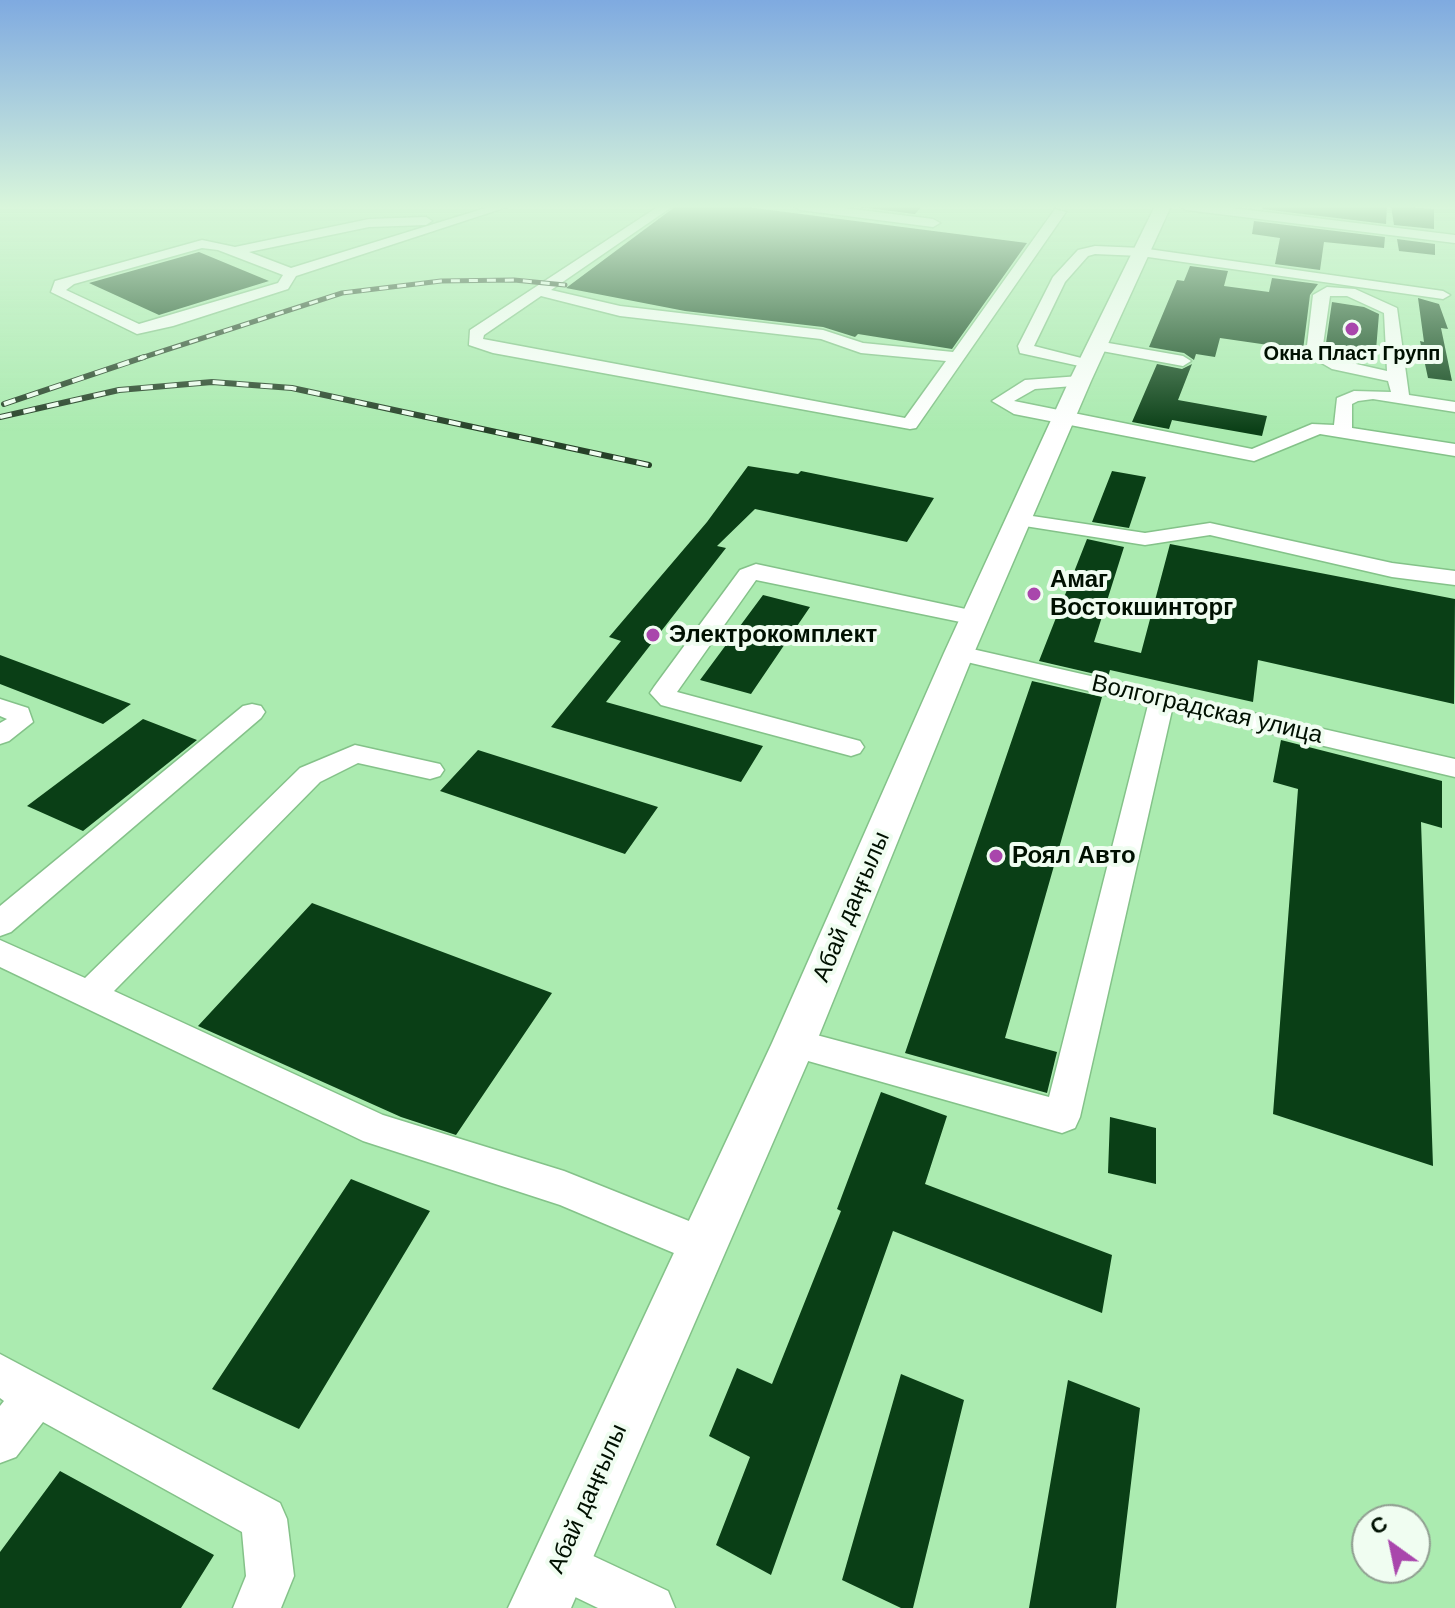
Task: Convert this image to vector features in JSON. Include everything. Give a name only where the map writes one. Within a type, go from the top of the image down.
[{"type":"main road","name":"Абай даңғылы","points":[[539,1608],[700,1245],[794,1043],[959,653],[1127,281]]},
{"type":"street","points":[[69,281],[60,284],[58,292],[137,329],[167,323],[283,286],[286,281]]},
{"type":"street","points":[[558,281],[476,333],[475,342],[493,348],[910,424],[1011,281]]},
{"type":"street","points":[[1057,281],[1026,350],[1088,364],[1183,361]]},
{"type":"street","points":[[1345,281],[1443,295]]},
{"type":"street","points":[[1396,378],[1338,365],[1314,354],[1320,295],[1327,291],[1350,292],[1392,311],[1396,378],[1401,399]]},
{"type":"street","points":[[542,292],[620,311],[823,335],[861,348],[957,357]]},
{"type":"street","points":[[1088,364],[1031,384],[1001,401],[1014,409],[1254,455],[1318,428],[1455,450]]},
{"type":"street","points":[[1343,432],[1343,402],[1354,396],[1373,394],[1455,407]]},
{"type":"street","points":[[1019,520],[1145,539],[1210,529],[1392,570],[1455,578]]},
{"type":"street","points":[[851,747],[670,699],[663,693],[748,575],[756,571],[975,618]]},
{"type":"street","name":"Волгоградская улица","points":[[959,653],[1455,768]]},
{"type":"street","points":[[794,1043],[1062,1117],[1162,698]]},
{"type":"street","points":[[0,707],[19,714],[20,722],[0,735]]},
{"type":"street","points":[[0,924],[252,712]]},
{"type":"street","points":[[89,995],[310,775],[355,754],[430,770]]},
{"type":"street","points":[[0,953],[376,1129],[564,1189],[700,1245]]},
{"type":"street","points":[[0,1441],[18,1385],[264,1519],[270,1576],[257,1608]]},
{"type":"street","points":[[559,1564],[651,1608]]},
{"type":"building","points":[[96,281],[269,281],[159,315],[89,283]]},
{"type":"building","points":[[575,281],[1000,281],[952,349],[858,334],[855,337],[823,327],[685,311],[566,288]]},
{"type":"building","points":[[1177,281],[1225,281],[1224,286],[1269,292],[1271,281],[1318,284],[1310,295],[1303,350],[1220,338],[1215,357],[1196,354],[1194,360],[1184,353],[1149,347]]},
{"type":"building","points":[[1418,298],[1439,304],[1448,329],[1441,328],[1452,381],[1428,378],[1420,341],[1424,342]]},
{"type":"building","name":"Окна Пласт Групп","points":[[1332,302],[1364,307],[1379,314],[1375,362],[1325,350]]},
{"type":"building","points":[[1157,364],[1182,369],[1192,364],[1178,400],[1267,416],[1262,436],[1172,420],[1169,429],[1132,422]]},
{"type":"building","points":[[748,466],[798,474],[801,471],[934,498],[907,542],[755,509],[717,546],[726,548],[606,702],[763,746],[741,782],[551,727],[621,641],[609,637],[707,522]]},
{"type":"building","points":[[1112,471],[1146,477],[1129,528],[1092,522]]},
{"type":"building","points":[[1087,539],[1124,547],[1094,642],[1141,653],[1170,544],[1455,599],[1454,704],[1258,660],[1253,702],[1110,670],[1108,677],[1039,661]]},
{"type":"building","points":[[763,595],[810,607],[751,694],[700,680]]},
{"type":"building","points":[[0,655],[131,704],[103,724],[0,684]]},
{"type":"building","points":[[1032,681],[1102,697],[1005,1038],[1057,1052],[1047,1093],[905,1053]]},
{"type":"building","points":[[143,719],[197,740],[83,831],[27,806]]},
{"type":"building","points":[[1281,740],[1442,781],[1442,828],[1421,822],[1433,1166],[1273,1114],[1298,789],[1273,782]]},
{"type":"building","points":[[478,750],[658,807],[625,854],[440,791]]},
{"type":"building","points":[[312,903],[552,993],[456,1135],[401,1117],[198,1026]]},
{"type":"building","points":[[881,1092],[947,1116],[925,1184],[1112,1255],[1102,1313],[893,1231],[771,1575],[716,1545],[750,1457],[709,1436],[737,1368],[772,1384],[841,1211],[837,1209]]},
{"type":"building","points":[[1110,1117],[1156,1128],[1156,1184],[1108,1173]]},
{"type":"building","points":[[351,1179],[430,1211],[299,1429],[212,1389]]},
{"type":"building","points":[[901,1374],[964,1400],[913,1608],[901,1608],[842,1580]]},
{"type":"building","points":[[1068,1380],[1140,1408],[1116,1608],[1029,1608]]},
{"type":"building","points":[[60,1471],[214,1555],[181,1608],[0,1608],[0,1552]]},
{"type":"railway","points":[[139,359],[342,293],[441,281]]},
{"type":"railway","points":[[525,281],[565,285]]},
{"type":"railway","points":[[139,359],[144,357]]},
{"type":"railway","points":[[4,404],[139,359]]},
{"type":"railway","points":[[0,417],[119,390],[212,382],[292,388],[649,465]]},
{"type":"place","name":"Окна Пласт Групп","points":[[1352,329]]},
{"type":"place","name":"Амаг Востокшинторг","points":[[1034,594]]},
{"type":"place","name":"Электрокомплект","points":[[653,635]]},
{"type":"place","name":"Роял Авто","points":[[996,856]]}]
